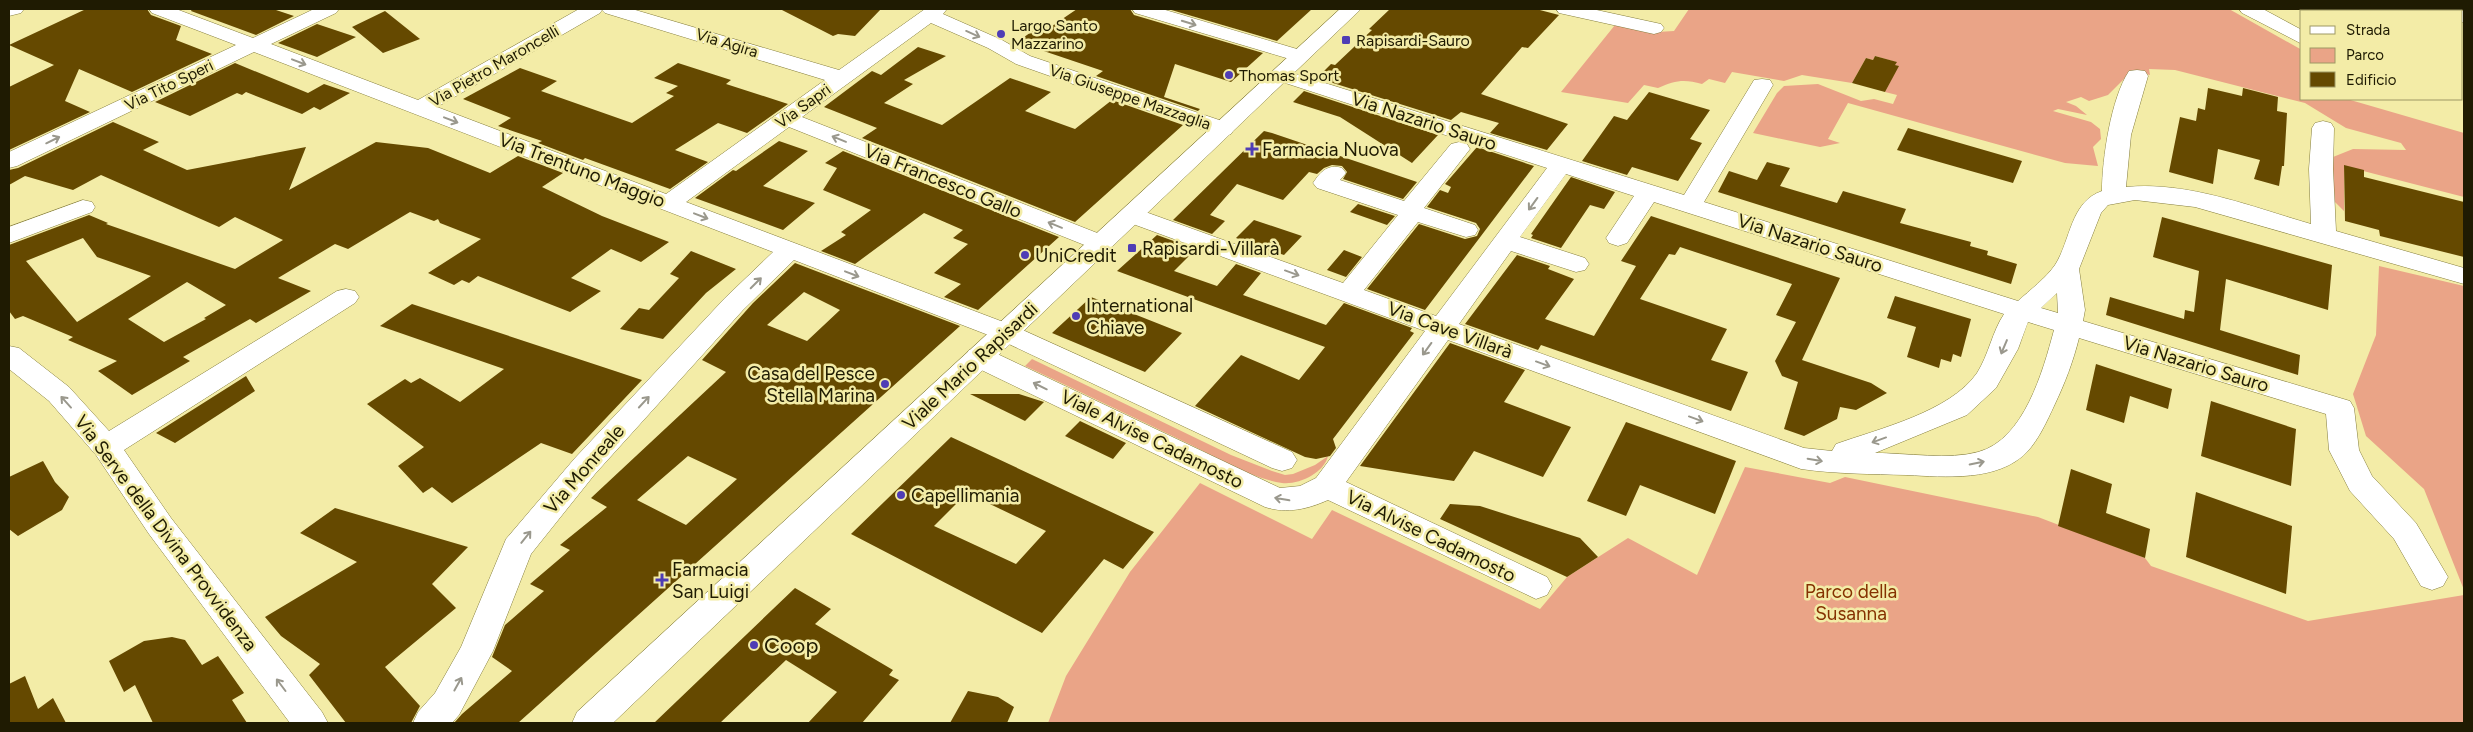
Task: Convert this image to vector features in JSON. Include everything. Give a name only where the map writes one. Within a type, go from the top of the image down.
[{"type":"street","points":[[9,10],[14,9]]},
{"type":"street","name":"Via Trentuno Maggio","points":[[159,9],[1005,332]]},
{"type":"street","name":"Via Tito Speri","points":[[9,162],[329,9]]},
{"type":"street","name":"Via Pietro Maroncelli","points":[[420,108],[593,9]]},
{"type":"street","name":"Via Agira","points":[[612,9],[842,78]]},
{"type":"street","points":[[1142,9],[1300,56]]},
{"type":"street","name":"Viale Mario Rapisardi","points":[[589,723],[1351,9]]},
{"type":"street","points":[[1566,9],[1606,13],[1654,28]]},
{"type":"street","points":[[2249,9],[2300,37]]},
{"type":"street","name":"Via Sapri","points":[[668,204],[933,12]]},
{"type":"street","name":"Via Giuseppe Mazzaglia","points":[[933,12],[1023,60],[1223,129]]},
{"type":"street","name":"Via Nazario Sauro","points":[[1280,75],[2024,310],[2069,326],[2340,408],[2344,450],[2361,483],[2406,531],[2432,577]]},
{"type":"street","points":[[2114,195],[2113,171],[2130,95],[2137,76]]},
{"type":"street","points":[[1690,205],[1762,84]]},
{"type":"street","name":"Via Francesco Gallo","points":[[786,118],[1101,243]]},
{"type":"street","points":[[2323,128],[2320,169],[2324,235]]},
{"type":"street","points":[[1348,293],[1459,149]]},
{"type":"street","points":[[1327,486],[1561,164]]},
{"type":"street","points":[[1334,173],[1325,183],[1466,230]]},
{"type":"street","points":[[1618,238],[1648,192]]},
{"type":"street","points":[[1847,463],[1846,452],[1923,424],[1958,408],[1986,381],[2004,349],[2014,321],[2066,269],[2090,211],[2100,200],[2114,195],[2140,193],[2180,197],[2324,235],[2464,276]]},
{"type":"street","points":[[9,236],[83,207]]},
{"type":"street","name":"Via Cave Villarà","points":[[1131,215],[1801,458],[1847,463],[1958,466],[1981,463],[2004,454],[2017,444],[2045,398],[2058,368],[2072,310],[2066,269]]},
{"type":"street","points":[[1506,241],[1576,264]]},
{"type":"street","name":"Via Monreale","points":[[430,723],[447,704],[476,651],[517,548],[585,466],[734,304],[790,250]]},
{"type":"street","points":[[106,447],[346,297]]},
{"type":"street","name":"Viale Alvise Cadamosto","points":[[1005,332],[1282,460]]},
{"type":"street","name":"Via Serve della Divina Provvidenza","points":[[9,355],[59,394],[106,447],[160,526],[310,723]]},
{"type":"street","name":"Viale Alvise Cadamosto","points":[[979,357],[1276,499],[1308,498],[1327,486]]},
{"type":"street","name":"Via Alvise Cadamosto","points":[[1327,486],[1536,586]]},
{"type":"green space","points":[[1689,9],[2229,9],[2300,49],[2300,100],[2350,100],[2464,133],[2464,197],[2344,166],[2344,211],[2333,200],[2330,164],[2333,157],[2353,149],[2406,150],[2401,143],[2346,128],[2305,103],[2175,70],[2149,69],[2150,75],[2133,70],[2108,95],[2089,101],[2081,97],[2066,102],[2076,106],[2087,115],[2058,109],[2053,111],[2091,122],[2100,129],[2101,139],[2093,147],[2098,166],[2065,163],[1848,103],[1828,139],[1840,143],[1820,147],[1753,133],[1777,93],[1784,86],[1818,84],[1861,101],[1874,99],[1893,104],[1897,95],[1885,92],[1898,66],[1895,65],[1896,62],[1875,56],[1873,60],[1866,58],[1852,83],[1802,75],[1784,81],[1732,72],[1725,83],[1709,79],[1702,84],[1685,81],[1670,83],[1658,88],[1644,85],[1628,103],[1561,92],[1615,25],[1657,32],[1674,31]]},
{"type":"green space","points":[[2379,266],[2464,286],[2464,590],[2424,489],[2366,436],[2353,394],[2376,335]]},
{"type":"green space","points":[[1032,359],[1231,455],[1272,471],[1285,475],[1293,474],[1315,465],[1328,456],[1326,462],[1322,468],[1310,477],[1296,482],[1282,483],[1257,477],[1025,366]]},
{"type":"green space","name":"Parco della Susanna","points":[[1745,467],[1830,483],[1845,477],[2038,517],[2145,558],[2151,566],[2308,621],[2464,595],[2464,723],[1048,723],[1066,676],[1130,572],[1200,483],[1312,539],[1332,510],[1540,609],[1567,577],[1628,538],[1697,575]]},
{"type":"building","points":[[86,9],[147,9],[151,15],[181,26],[176,40],[212,54],[132,92],[79,69],[65,101],[90,112],[9,150],[9,87],[54,65],[9,45]]},
{"type":"building","points":[[192,9],[273,9],[294,16],[256,35],[191,11]]},
{"type":"building","points":[[780,9],[881,9],[855,36],[838,34],[833,36]]},
{"type":"building","points":[[1077,9],[1130,9],[1134,15],[1263,53],[1231,82],[1175,64],[1164,97],[1200,109],[1198,111],[1096,76],[1103,71],[1017,42],[1044,23],[1052,26]]},
{"type":"building","points":[[1168,9],[1312,9],[1277,41]]},
{"type":"building","points":[[1390,9],[1536,9],[1559,15],[1528,48],[1522,47],[1481,94],[1568,124],[1547,150],[1490,133],[1499,123],[1461,112],[1451,120],[1317,78],[1331,64],[1335,65],[1372,30],[1369,29]]},
{"type":"building","points":[[385,11],[420,39],[383,53],[352,27]]},
{"type":"building","points":[[317,24],[356,37],[317,57],[278,43]]},
{"type":"building","points":[[918,47],[946,56],[904,80],[913,84],[884,103],[942,125],[1010,78],[1051,92],[1025,111],[1075,129],[1112,100],[1183,125],[1075,222],[862,138],[877,128],[824,107],[872,71],[881,75]]},
{"type":"building","points":[[1875,56],[1897,62],[1895,65],[1899,66],[1885,92],[1852,83],[1866,58],[1873,60]]},
{"type":"building","points":[[235,63],[308,93],[324,84],[350,93],[320,110],[314,107],[302,114],[246,92],[242,95],[237,93],[190,116],[155,102]]},
{"type":"building","points":[[678,63],[731,80],[726,84],[788,104],[747,133],[718,123],[675,150],[708,162],[670,189],[585,158],[583,160],[538,143],[542,141],[498,126],[511,118],[463,99],[520,68],[557,81],[541,91],[632,123],[674,96],[666,93],[678,86],[654,78]]},
{"type":"building","points":[[2208,88],[2242,96],[2243,88],[2278,97],[2277,111],[2287,113],[2284,166],[2282,166],[2279,186],[2254,179],[2260,160],[2218,149],[2213,184],[2169,172],[2180,117],[2196,121],[2198,108],[2205,110]]},
{"type":"building","points":[[1304,91],[1438,135],[1412,163],[1340,117],[1293,102]]},
{"type":"building","points":[[1649,92],[1710,110],[1690,139],[1702,143],[1678,181],[1632,167],[1627,175],[1582,161],[1614,116],[1627,120]]},
{"type":"building","points":[[113,122],[159,142],[143,150],[187,170],[306,147],[289,190],[376,142],[428,148],[490,173],[518,156],[563,173],[542,187],[602,216],[669,242],[641,262],[611,249],[571,278],[601,291],[570,312],[478,276],[469,283],[462,280],[454,285],[428,273],[481,239],[440,223],[438,219],[434,221],[410,212],[348,249],[335,244],[278,278],[311,291],[256,323],[250,319],[183,357],[190,361],[132,395],[98,371],[117,361],[68,340],[73,337],[23,316],[15,319],[9,311],[9,245],[89,215],[108,223],[106,224],[235,269],[283,240],[235,217],[219,227],[101,175],[73,190],[25,176],[9,185],[9,170],[18,168]],"holes":[[[83,238],[97,257],[151,276],[77,322],[26,261]],[[187,282],[226,305],[204,318],[206,319],[164,342],[128,319]]]},
{"type":"building","points":[[1908,128],[2022,161],[2013,183],[1897,150]]},
{"type":"building","points":[[1264,131],[1417,182],[1403,199],[1343,179],[1347,172],[1342,166],[1332,165],[1324,168],[1317,174],[1309,172],[1283,200],[1237,184],[1210,215],[1225,221],[1212,234],[1173,220]]},
{"type":"building","points":[[779,141],[808,151],[763,186],[815,203],[783,230],[695,198],[733,170],[736,171]]},
{"type":"building","points":[[1477,147],[1534,166],[1425,310],[1367,289],[1419,224],[1465,239],[1477,236],[1480,229],[1476,223],[1427,207],[1440,190],[1448,193],[1451,187],[1445,184]]},
{"type":"building","points":[[843,151],[1059,237],[978,310],[944,297],[961,284],[934,273],[968,244],[953,238],[963,230],[924,213],[855,264],[821,251],[846,235],[841,232],[871,210],[823,190],[837,168],[825,163]]},
{"type":"building","points":[[1767,162],[1790,168],[1780,186],[1837,203],[1843,191],[1906,209],[1900,223],[1971,242],[1970,246],[1988,251],[1987,255],[2017,264],[2011,284],[1718,192],[1729,171],[1757,180]]},
{"type":"building","points":[[2344,165],[2364,170],[2364,177],[2464,202],[2464,257],[2380,236],[2379,230],[2345,221]]},
{"type":"building","points":[[1571,177],[1615,192],[1604,209],[1590,205],[1561,248],[1531,238],[1533,235],[1531,234]]},
{"type":"building","points":[[1358,204],[1395,216],[1387,225],[1350,212]]},
{"type":"building","points":[[1651,216],[1840,278],[1802,360],[1871,383],[1887,393],[1856,410],[1840,407],[1837,419],[1804,436],[1784,429],[1798,382],[1782,376],[1775,361],[1796,322],[1776,315],[1792,284],[1680,247],[1675,255],[1669,254],[1640,299],[1727,329],[1711,360],[1748,372],[1731,411],[1541,345],[1538,350],[1465,324],[1517,255],[1550,266],[1548,269],[1574,279],[1545,319],[1594,336],[1636,266],[1621,261]]},
{"type":"building","points":[[2162,217],[2332,265],[2328,310],[2226,279],[2220,330],[2300,355],[2298,375],[2106,315],[2110,297],[2184,319],[2185,310],[2194,312],[2199,271],[2153,257]]},
{"type":"building","points":[[1254,220],[1302,236],[1284,255],[1278,253],[1275,257],[1250,248],[1253,244],[1236,238]]},
{"type":"building","points":[[1157,235],[1196,249],[1174,271],[1217,286],[1236,264],[1261,273],[1243,295],[1326,325],[1344,303],[1412,328],[1410,331],[1414,333],[1333,439],[1336,448],[1330,456],[1316,459],[1305,457],[1195,406],[1241,355],[1299,380],[1325,347],[1117,271]]},
{"type":"building","points":[[1344,250],[1362,257],[1346,277],[1327,270]]},
{"type":"building","points":[[691,251],[736,269],[706,293],[663,339],[620,329],[639,308],[649,310],[679,278],[670,274]]},
{"type":"building","points":[[795,263],[960,326],[518,723],[454,723],[512,671],[492,657],[505,625],[544,591],[530,584],[570,550],[560,545],[607,507],[591,498],[726,372],[702,360],[753,303]],"holes":[[[804,292],[840,310],[807,341],[767,325]],[[688,456],[737,479],[686,525],[637,500]]]},
{"type":"building","points":[[1895,296],[1971,319],[1961,357],[1953,354],[1951,362],[1941,359],[1939,368],[1907,357],[1916,327],[1887,318]]},
{"type":"building","points":[[1091,297],[1182,333],[1145,372],[1052,333]]},
{"type":"building","points":[[412,304],[642,380],[572,454],[541,443],[452,503],[432,487],[423,493],[398,466],[424,447],[367,404],[405,379],[411,383],[420,378],[460,402],[504,369],[380,326]]},
{"type":"building","points":[[1450,343],[1525,370],[1504,402],[1571,427],[1543,477],[1474,451],[1454,481],[1360,466]]},
{"type":"building","points":[[2096,364],[2172,389],[2168,409],[2130,396],[2124,423],[2086,410]]},
{"type":"building","points":[[246,376],[255,391],[175,443],[156,433]]},
{"type":"building","points":[[970,394],[1019,394],[1044,402],[1025,421]]},
{"type":"building","points":[[2211,401],[2296,429],[2291,486],[2201,456]]},
{"type":"building","points":[[1080,421],[1126,443],[1113,459],[1065,436]]},
{"type":"building","points":[[1626,422],[1736,461],[1715,514],[1640,485],[1626,516],[1587,501]]},
{"type":"building","points":[[951,437],[1154,532],[1123,569],[1104,559],[1042,633],[851,534]],"holes":[[[967,493],[1046,531],[1016,564],[934,526]]]},
{"type":"building","points":[[43,461],[55,482],[69,497],[62,510],[18,536],[9,529],[9,477]]},
{"type":"building","points":[[2071,469],[2112,484],[2106,513],[2150,529],[2145,558],[2058,526]]},
{"type":"building","points":[[2196,492],[2292,526],[2286,594],[2186,557]]},
{"type":"building","points":[[1450,504],[1480,506],[1580,538],[1598,557],[1567,577],[1440,519]]},
{"type":"building","points":[[335,508],[468,547],[432,584],[456,608],[385,667],[420,706],[411,723],[346,723],[309,675],[320,664],[281,636],[265,617],[357,562],[300,533]]},
{"type":"building","points":[[795,588],[831,609],[815,624],[893,670],[889,675],[899,680],[862,723],[808,723],[837,692],[786,660],[720,723],[654,723]]},
{"type":"building","points":[[172,637],[185,640],[202,665],[218,656],[244,693],[232,700],[247,723],[153,723],[135,685],[124,692],[109,661],[144,641]]},
{"type":"building","points":[[25,676],[38,709],[53,698],[66,723],[9,723],[9,684]]},
{"type":"building","points":[[968,691],[998,697],[1014,707],[1007,723],[950,723]]},
{"type":"place","name":"Largo Santo Mazzarino","points":[[1001,34]]},
{"type":"place","name":"Rapisardi-Sauro","points":[[1346,40]]},
{"type":"place","name":"Thomas Sport","points":[[1229,75]]},
{"type":"place","name":"Farmacia Nuova","points":[[1252,149]]},
{"type":"place","name":"Rapisardi-Villarà","points":[[1132,248]]},
{"type":"place","name":"UniCredit","points":[[1025,255]]},
{"type":"place","name":"International Chiave","points":[[1076,316]]},
{"type":"place","name":"Casa del Pesce Stella Marina","points":[[885,384]]},
{"type":"place","name":"Capellimania","points":[[901,495]]},
{"type":"place","name":"Farmacia San Luigi","points":[[662,580]]},
{"type":"place","name":"Coop","points":[[754,645]]}]
